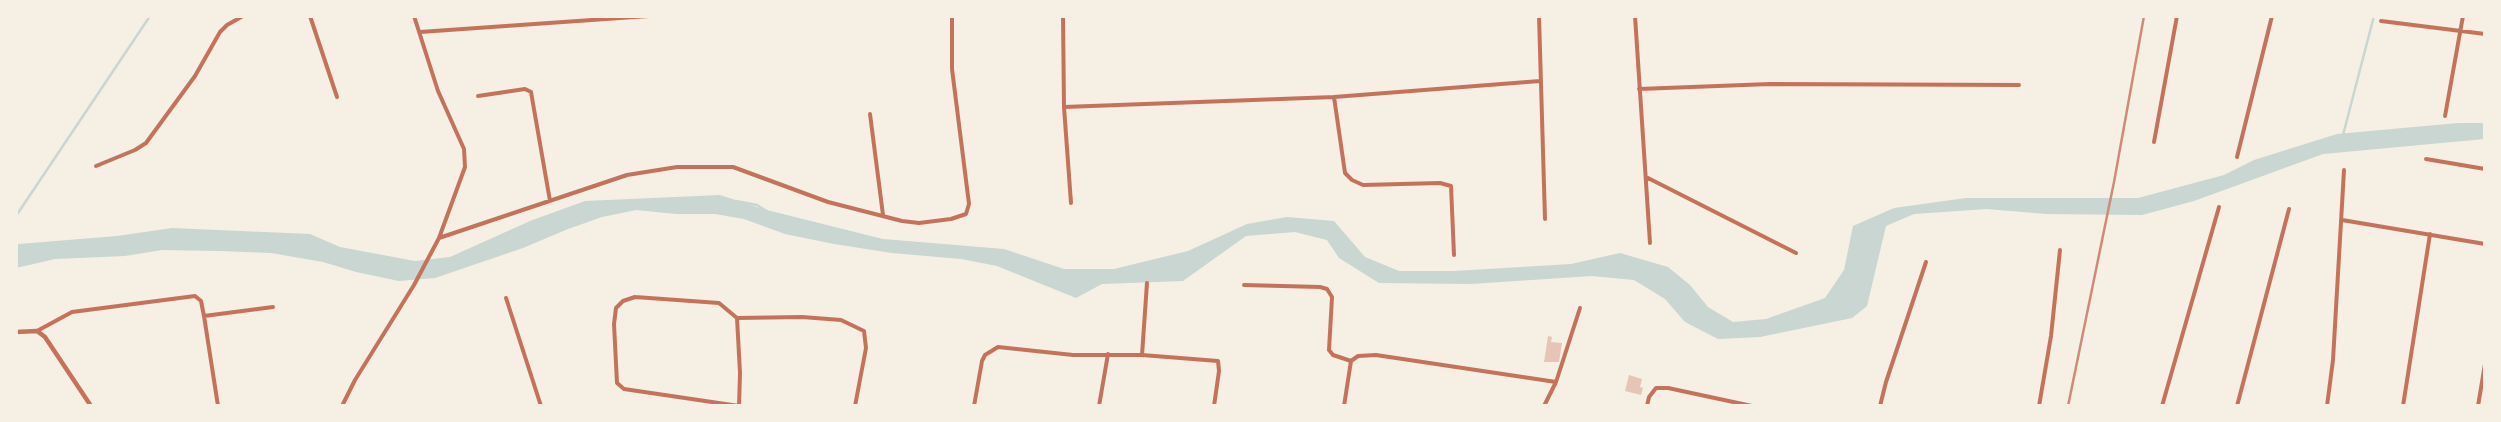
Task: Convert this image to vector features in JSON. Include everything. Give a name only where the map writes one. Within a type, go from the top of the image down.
[{"type":"street","points":[[96,166],[136,150],[146,142],[195,76],[224,28],[243,16]]},
{"type":"street","points":[[310,16],[337,97]]},
{"type":"street","points":[[342,406],[355,380],[414,284],[439,238],[455,196],[466,158],[464,149],[438,91],[414,16]]},
{"type":"street","points":[[420,32],[649,16]]},
{"type":"street","points":[[439,238],[627,175],[677,167],[723,167],[744,170],[828,202],[902,221],[919,222],[951,219],[966,214],[969,204],[952,70],[952,16]]},
{"type":"street","points":[[1063,16],[1064,107],[1071,202]]},
{"type":"street","points":[[1539,16],[1546,219]]},
{"type":"street","points":[[1635,16],[1650,244]]},
{"type":"street","points":[[2154,142],[2177,16]]},
{"type":"street","points":[[2237,157],[2272,16]]},
{"type":"street","points":[[2446,116],[2463,16]]},
{"type":"street","points":[[2381,21],[2485,34]]},
{"type":"street","points":[[1064,107],[1334,97],[1540,81]]},
{"type":"street","points":[[1639,89],[1770,84],[2019,85]]},
{"type":"street","points":[[478,96],[524,89],[531,92],[550,201]]},
{"type":"street","points":[[1334,97],[1345,173],[1352,180],[1363,185],[1440,183],[1451,186],[1454,255]]},
{"type":"street","points":[[870,114],[883,215]]},
{"type":"street","points":[[2426,158],[2485,169]]},
{"type":"street","points":[[2327,406],[2332,360],[2344,170]]},
{"type":"street","points":[[1646,177],[1796,253]]},
{"type":"street","points":[[2162,406],[2219,208]]},
{"type":"street","points":[[2236,406],[2289,209]]},
{"type":"street","points":[[2342,220],[2485,244]]},
{"type":"street","points":[[2403,406],[2430,234]]},
{"type":"street","points":[[2039,406],[2051,336],[2060,250]]},
{"type":"street","points":[[1880,406],[1886,382],[1926,262]]},
{"type":"street","points":[[1142,355],[1147,283]]},
{"type":"street","points":[[1244,284],[1320,287],[1327,289],[1332,297],[1329,350],[1333,355],[1351,361]]},
{"type":"street","points":[[16,332],[37,332],[72,312],[194,296],[201,301],[218,406]]},
{"type":"street","points":[[737,318],[740,373],[739,406],[624,389],[617,383],[614,324],[616,308],[623,301],[634,297],[719,303],[737,318],[802,317],[841,320],[864,331],[866,348],[855,406]]},
{"type":"street","points":[[506,298],[541,406]]},
{"type":"street","points":[[204,316],[273,307]]},
{"type":"street","points":[[1544,406],[1556,382],[1580,308]]},
{"type":"street","points":[[37,332],[45,337],[90,406]]},
{"type":"street","points":[[974,406],[982,361],[985,355],[998,347],[1073,355],[1142,355],[1218,361],[1219,371],[1214,406]]},
{"type":"street","points":[[1099,406],[1108,354]]},
{"type":"street","points":[[1344,406],[1351,361],[1358,356],[1402,357],[1556,382]]},
{"type":"street","points":[[2478,406],[2485,364]]},
{"type":"street","points":[[1647,406],[1649,397],[1656,388],[1668,388],[1752,406]]},
{"type":"shaded area","points":[[2458,123],[2485,123],[2485,139],[2323,154],[2194,201],[2142,215],[2046,214],[1987,209],[1914,214],[1886,226],[1867,306],[1852,318],[1760,337],[1718,339],[1685,322],[1665,299],[1634,280],[1592,276],[1471,284],[1379,283],[1339,258],[1327,240],[1295,232],[1246,236],[1183,281],[1102,284],[1076,298],[997,266],[961,259],[892,253],[834,244],[785,234],[744,219],[715,214],[676,214],[636,210],[602,217],[523,248],[435,278],[399,281],[356,272],[323,262],[271,253],[220,251],[162,250],[125,256],[55,259],[16,268],[16,244],[117,236],[172,228],[310,234],[340,247],[415,261],[450,257],[530,221],[585,201],[720,195],[763,209],[883,239],[1004,249],[1064,269],[1114,269],[1188,251],[1247,224],[1287,217],[1334,221],[1365,257],[1399,271],[1454,271],[1571,264],[1620,253],[1668,267],[1690,285],[1708,307],[1733,322],[1766,319],[1825,298],[1844,270],[1853,226],[1894,208],[1966,198],[2138,198],[2224,175],[2254,160],[2337,134]]},
{"type":"building","points":[[1548,336],[1552,337],[1551,342],[1562,343],[1559,362],[1544,362]]},
{"type":"building","points":[[1629,375],[1642,379],[1640,387],[1643,388],[1641,395],[1625,391]]},
{"type":"waterway","points":[[16,216],[150,16]]},
{"type":"waterway","points":[[2343,135],[2374,16]]},
{"type":"waterway","points":[[736,201],[757,205],[768,212]]},
{"type":"railway","points":[[2068,406],[2114,182],[2144,16]]}]
